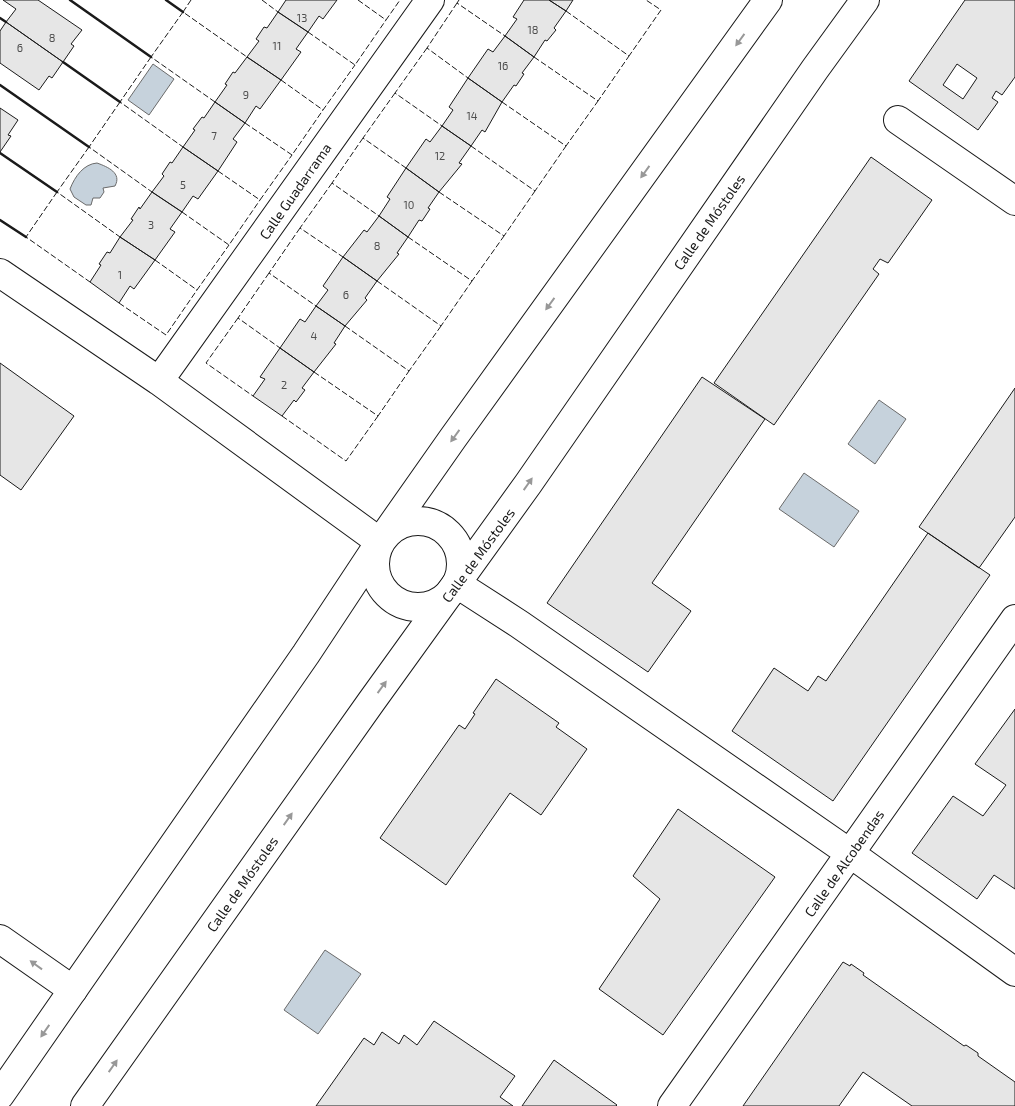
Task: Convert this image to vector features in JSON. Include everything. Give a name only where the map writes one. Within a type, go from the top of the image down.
[{"type":"street","name":"Calle Guadarrama","points":[[159,381],[430,0]]},
{"type":"street","points":[[0,1095],[306,654],[380,542],[768,0]]},
{"type":"street","name":"Calle de Móstoles","points":[[85,1106],[365,710],[457,584],[865,0]]},
{"type":"street","points":[[898,120],[1015,201]]},
{"type":"street","points":[[0,273],[159,381],[380,542]]},
{"type":"street","points":[[418,519],[432,522],[446,529],[456,540],[461,555],[462,570],[457,584],[449,595],[437,603],[424,607],[410,607],[398,602],[387,594],[377,576],[375,569],[376,555],[380,542],[389,530],[403,523],[418,519]]},
{"type":"street","points":[[457,584],[519,624],[851,854],[1015,972]]},
{"type":"street","name":"Calle de Alcobendas","points":[[672,1106],[1015,619]]},
{"type":"street","points":[[0,939],[73,990]]},
{"type":"shaded area","points":[[153,64],[174,79],[149,115],[128,100]]},
{"type":"shaded area","points":[[97,163],[113,171],[117,181],[115,186],[103,188],[104,192],[100,198],[93,198],[91,205],[86,205],[74,197],[70,189],[74,180],[84,168]]},
{"type":"shaded area","points":[[879,400],[906,419],[875,464],[848,444]]},
{"type":"shaded area","points":[[804,473],[859,511],[834,547],[779,509]]},
{"type":"shaded area","points":[[325,950],[361,974],[318,1034],[284,1010]]},
{"type":"building","points":[[3,0],[38,0],[82,30],[71,44],[74,46],[63,62],[6,22],[16,9]]},
{"type":"building","points":[[286,0],[337,0],[323,19],[319,16],[308,32],[278,12]]},
{"type":"building","points":[[524,0],[549,0],[566,11],[554,28],[556,30],[547,41],[545,40],[534,57],[505,36],[517,19],[513,17]]},
{"type":"building","points":[[549,0],[573,0],[566,11]]},
{"type":"building","points":[[965,0],[1015,0],[1015,77],[1002,95],[996,91],[992,98],[998,102],[978,130],[909,81]],"holes":[[[957,64],[977,78],[963,99],[943,85]]]},
{"type":"building","points":[[278,12],[308,32],[296,49],[301,52],[281,80],[247,57],[259,41],[256,39],[264,27],[267,28]]},
{"type":"building","points":[[6,22],[63,62],[52,78],[49,76],[39,90],[0,63],[0,31]]},
{"type":"building","points":[[505,36],[534,57],[522,73],[524,74],[516,86],[514,85],[502,102],[468,78],[488,49],[493,52]]},
{"type":"building","points":[[247,57],[281,80],[260,109],[256,106],[245,123],[215,102],[227,85],[225,84],[233,72],[235,73]]},
{"type":"building","points":[[468,78],[502,102],[485,132],[482,130],[471,146],[442,126],[453,110],[449,107]]},
{"type":"building","points":[[215,102],[245,123],[233,139],[237,142],[218,171],[183,147],[195,130],[193,129],[202,117],[204,118]]},
{"type":"building","points":[[0,108],[18,120],[8,135],[11,136],[0,152]]},
{"type":"building","points":[[442,126],[471,146],[459,163],[462,164],[439,192],[406,168],[426,139],[430,142]]},
{"type":"building","points":[[183,147],[218,171],[198,199],[193,196],[182,212],[152,192],[164,176],[162,174],[170,162],[172,163]]},
{"type":"building","points":[[871,157],[932,200],[888,263],[880,259],[873,269],[879,274],[774,425],[714,383]]},
{"type":"building","points":[[406,168],[439,192],[422,221],[419,220],[408,237],[379,216],[390,199],[387,197]]},
{"type":"building","points":[[152,192],[182,212],[170,229],[175,232],[155,260],[120,237],[133,220],[131,219],[139,207],[140,209]]},
{"type":"building","points":[[379,216],[408,237],[397,253],[399,254],[377,281],[343,257],[364,230],[367,232]]},
{"type":"building","points":[[120,237],[155,260],[134,289],[130,286],[119,303],[90,282],[107,252],[110,253]]},
{"type":"building","points":[[343,257],[377,281],[365,298],[367,300],[345,326],[316,306],[328,290],[323,286]]},
{"type":"building","points":[[316,306],[345,326],[334,343],[336,344],[314,372],[280,348],[300,319],[305,322]]},
{"type":"building","points":[[280,348],[314,372],[302,388],[305,390],[296,402],[294,400],[282,416],[253,396],[265,379],[260,377]]},
{"type":"building","points":[[0,363],[74,416],[21,490],[0,475]]},
{"type":"building","points":[[702,377],[765,419],[652,583],[691,611],[648,672],[547,603]]},
{"type":"building","points":[[1015,388],[1015,517],[979,568],[919,527]]},
{"type":"building","points":[[928,533],[990,575],[833,801],[732,731],[774,668],[808,691],[818,676],[826,681]]},
{"type":"building","points":[[496,679],[559,723],[556,727],[587,749],[541,815],[510,793],[446,885],[380,838],[459,725],[465,729],[475,714],[473,713]]},
{"type":"building","points":[[1015,709],[1015,889],[994,875],[977,899],[912,853],[953,796],[983,816],[1006,785],[975,764]]},
{"type":"building","points":[[678,809],[775,877],[663,1035],[599,989],[660,899],[633,876]]},
{"type":"building","points":[[843,962],[850,966],[851,964],[864,973],[863,975],[964,1046],[966,1045],[978,1053],[978,1056],[1015,1082],[1015,1106],[912,1106],[863,1072],[839,1106],[743,1106]]},
{"type":"building","points":[[434,1021],[515,1076],[500,1097],[513,1106],[316,1106],[364,1038],[374,1045],[382,1032],[399,1044],[404,1035],[417,1045]]},
{"type":"building","points":[[554,1060],[617,1105],[522,1106]]},
{"type":"fence","points":[[191,0],[183,12],[247,57]]},
{"type":"fence","points":[[262,0],[278,12]]},
{"type":"fence","points":[[358,0],[386,20],[400,0]]},
{"type":"fence","points":[[459,0],[457,3],[505,36]]},
{"type":"fence","points":[[566,11],[629,56],[661,10],[646,0]]},
{"type":"fence","points":[[457,3],[427,48],[468,78]]},
{"type":"fence","points":[[183,12],[151,57],[215,102]]},
{"type":"fence","points":[[308,32],[355,65],[386,20]]},
{"type":"fence","points":[[427,48],[395,93],[442,126]]},
{"type":"fence","points":[[534,57],[598,101],[629,56]]},
{"type":"fence","points":[[151,57],[120,102],[183,147]]},
{"type":"fence","points":[[281,80],[323,110],[355,65]]},
{"type":"fence","points":[[395,93],[363,138],[406,168]]},
{"type":"fence","points":[[502,102],[566,146],[598,101]]},
{"type":"fence","points":[[120,102],[89,147],[152,192]]},
{"type":"fence","points":[[245,123],[292,155],[323,110]]},
{"type":"fence","points":[[363,138],[332,183],[379,216]]},
{"type":"fence","points":[[471,146],[535,191],[566,146]]},
{"type":"fence","points":[[89,147],[57,192],[120,237]]},
{"type":"fence","points":[[218,171],[260,200],[292,155]]},
{"type":"fence","points":[[332,183],[300,228],[343,257]]},
{"type":"fence","points":[[439,192],[504,236],[535,191]]},
{"type":"fence","points":[[57,192],[26,237],[90,282]]},
{"type":"fence","points":[[182,212],[229,245],[260,200]]},
{"type":"fence","points":[[300,228],[269,273],[316,306]]},
{"type":"fence","points":[[408,237],[472,281],[504,236]]},
{"type":"fence","points":[[155,260],[197,290],[229,245]]},
{"type":"fence","points":[[269,273],[238,318],[280,348]]},
{"type":"fence","points":[[377,281],[441,326],[472,281]]},
{"type":"fence","points":[[119,303],[166,335],[197,290]]},
{"type":"fence","points":[[238,318],[206,363],[253,396]]},
{"type":"fence","points":[[345,326],[409,371],[441,326]]},
{"type":"fence","points":[[314,372],[378,416],[409,371]]},
{"type":"fence","points":[[282,416],[346,461],[378,416]]},
{"type":"wall","points":[[70,0],[151,57]]},
{"type":"wall","points":[[166,0],[183,12]]},
{"type":"wall","points":[[0,18],[6,22]]},
{"type":"wall","points":[[63,62],[120,102]]},
{"type":"wall","points":[[0,85],[89,147]]},
{"type":"wall","points":[[0,153],[57,192]]},
{"type":"wall","points":[[0,220],[26,237]]}]
